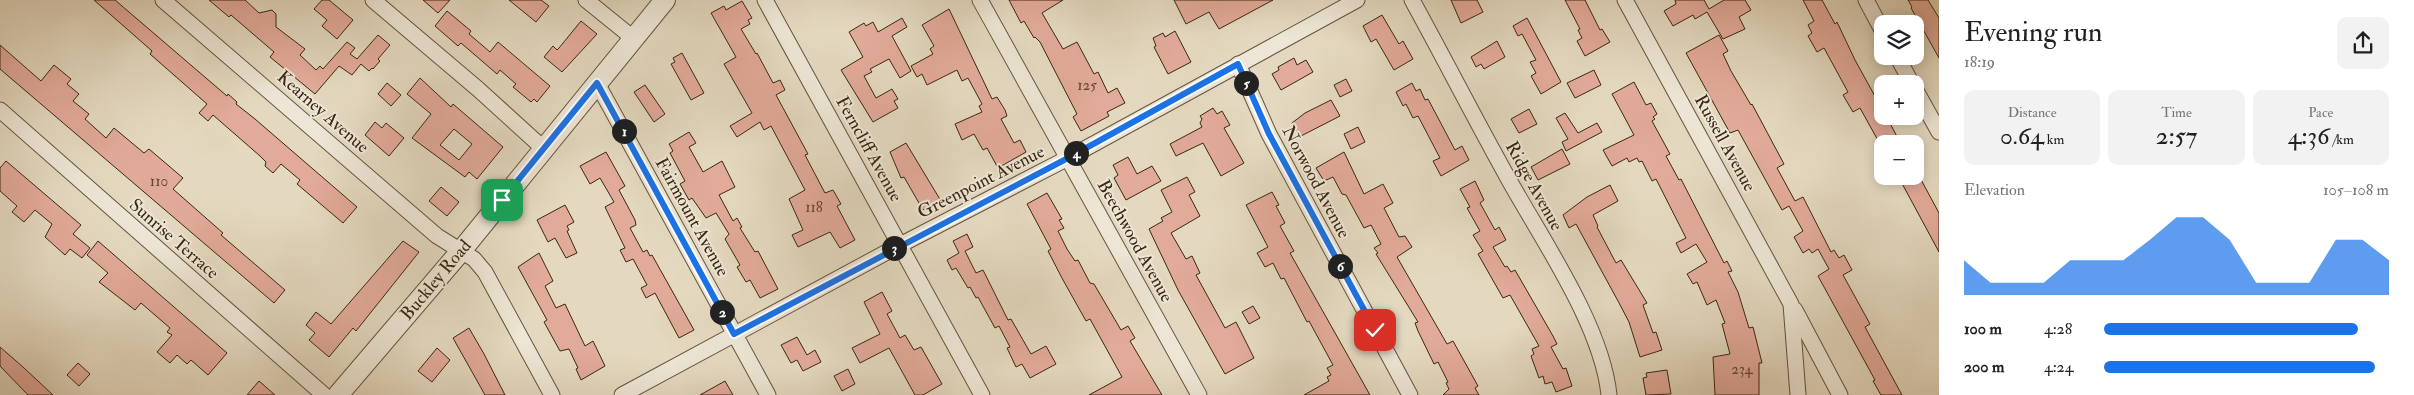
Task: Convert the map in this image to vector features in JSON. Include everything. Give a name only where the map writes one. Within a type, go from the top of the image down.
[{"type":"street","name":"Kearney Avenue","points":[[163,0],[437,236],[474,259],[485,272],[552,395]]},
{"type":"street","points":[[373,0],[478,89],[544,149]]},
{"type":"street","points":[[586,0],[633,38]]},
{"type":"street","name":"Buckley Road","points":[[338,395],[461,251],[665,0]]},
{"type":"street","name":"Ferncliff Avenue","points":[[765,0],[982,395]]},
{"type":"street","name":"Beechwood Avenue","points":[[980,0],[1199,395]]},
{"type":"street","name":"Greenpoint Avenue","points":[[622,395],[900,245],[1068,158],[1357,0]]},
{"type":"street","name":"Ridge Avenue","points":[[1412,0],[1504,171],[1582,309],[1604,366],[1609,395]]},
{"type":"street","name":"Russell Avenue","points":[[1625,0],[1840,395]]},
{"type":"street","points":[[1866,0],[1874,15]]},
{"type":"street","name":"Norwood Avenue","points":[[1238,64],[1269,134],[1410,395]]},
{"type":"street","name":"Fairmount Avenue","points":[[597,83],[768,395]]},
{"type":"street","points":[[1924,105],[1939,132]]},
{"type":"street","name":"Sunrise Terrace","points":[[0,110],[324,395]]},
{"type":"street","name":"Russell Avenue","points":[[1791,304],[1798,395]]},
{"type":"building","points":[[94,0],[115,0],[227,96],[228,94],[237,102],[236,104],[357,207],[343,223],[297,184],[300,180],[281,164],[273,173],[265,166],[266,162],[260,156],[213,115],[208,121],[199,113],[207,104],[150,54],[152,51]]},
{"type":"building","points":[[209,0],[245,0],[259,13],[272,10],[276,14],[276,27],[305,49],[300,55],[316,70],[320,66],[323,69],[347,42],[355,48],[350,54],[357,59],[378,35],[390,45],[378,59],[380,61],[373,69],[369,71],[361,64],[352,75],[339,66],[315,94],[270,57],[274,52],[231,15],[229,17]]},
{"type":"building","points":[[322,0],[329,0],[353,20],[337,39],[322,26],[327,20],[314,9]]},
{"type":"building","points":[[423,0],[450,0],[438,13]]},
{"type":"building","points":[[509,0],[541,0],[549,6],[536,22]]},
{"type":"building","points":[[1009,0],[1063,0],[1042,13],[1063,49],[1077,42],[1094,74],[1098,72],[1108,93],[1117,88],[1125,103],[1107,112],[1109,116],[1081,131],[1073,117],[1077,114],[1040,42],[1034,38],[1024,21],[1021,23]]},
{"type":"building","points":[[1174,0],[1273,0],[1219,29],[1209,12],[1186,24]]},
{"type":"building","points":[[1451,0],[1477,0],[1483,12],[1461,23]]},
{"type":"building","points":[[1565,0],[1585,0],[1600,30],[1602,29],[1610,42],[1585,56],[1577,41],[1582,38],[1578,30],[1580,29]]},
{"type":"building","points":[[1675,0],[1704,0],[1709,9],[1724,0],[1745,0],[1751,10],[1739,17],[1745,29],[1723,39],[1707,12],[1695,19],[1693,15],[1673,26],[1664,11],[1676,4]]},
{"type":"building","points":[[1803,0],[1822,0],[1835,24],[1837,22],[1874,94],[1874,125],[1891,125],[1896,135],[1875,135],[1860,108],[1853,112],[1843,95],[1848,92],[1824,48],[1817,52],[1808,36],[1812,33],[1808,25],[1814,21]]},
{"type":"building","points":[[1908,0],[1928,0],[1939,18],[1939,58],[1924,31],[1924,15],[1915,15]]},
{"type":"building","points":[[742,1],[752,18],[748,20],[750,24],[741,29],[757,53],[773,83],[780,80],[785,90],[776,95],[808,154],[805,155],[825,193],[833,190],[841,204],[837,206],[855,240],[840,248],[830,232],[798,247],[792,235],[803,230],[789,199],[805,190],[771,126],[764,130],[760,122],[737,137],[730,126],[752,113],[724,64],[736,57],[711,13],[724,6],[726,10]]},
{"type":"building","points":[[949,9],[992,99],[997,97],[1005,110],[1007,116],[1001,119],[1014,143],[1020,140],[1026,152],[998,168],[987,148],[983,150],[974,134],[962,140],[955,124],[982,112],[979,106],[982,104],[968,78],[962,81],[957,70],[927,85],[922,74],[917,77],[911,66],[933,54],[930,49],[934,46],[922,25]]},
{"type":"building","points":[[447,11],[471,31],[469,34],[490,52],[498,42],[550,86],[537,102],[534,99],[531,102],[513,87],[516,84],[500,70],[497,74],[461,43],[458,46],[435,26]]},
{"type":"building","points":[[1382,15],[1399,44],[1403,41],[1413,59],[1394,70],[1376,39],[1371,42],[1363,26]]},
{"type":"building","points":[[902,18],[907,27],[892,36],[911,71],[900,78],[889,59],[870,69],[872,72],[864,76],[876,98],[892,89],[898,99],[894,101],[898,108],[873,122],[841,70],[863,57],[849,32],[864,23],[866,26],[873,22],[878,32]]},
{"type":"building","points":[[1527,18],[1561,82],[1541,94],[1531,76],[1536,73],[1530,62],[1536,60],[1522,34],[1518,36],[1513,26]]},
{"type":"building","points":[[581,21],[597,34],[562,72],[544,57],[553,46],[557,50]]},
{"type":"building","points":[[1175,31],[1191,62],[1168,74],[1154,47],[1156,46],[1153,38],[1163,33],[1165,37]]},
{"type":"building","points":[[1719,35],[1728,51],[1723,54],[1731,71],[1752,104],[1784,164],[1777,168],[1795,201],[1803,197],[1831,252],[1834,250],[1839,258],[1844,255],[1852,270],[1843,275],[1870,324],[1865,327],[1902,395],[1881,395],[1873,381],[1875,380],[1818,276],[1829,269],[1818,249],[1812,253],[1809,249],[1803,253],[1794,237],[1803,231],[1789,206],[1782,210],[1738,130],[1730,133],[1686,53]]},
{"type":"building","points":[[1497,41],[1505,57],[1484,69],[1481,64],[1476,67],[1471,57]]},
{"type":"building","points":[[0,45],[41,81],[54,65],[71,79],[67,84],[79,94],[73,101],[89,114],[85,119],[106,138],[114,128],[144,153],[149,149],[183,178],[173,189],[223,233],[221,235],[285,290],[274,303],[0,69]]},
{"type":"building","points":[[682,53],[704,93],[691,100],[671,64],[675,62],[673,58]]},
{"type":"building","points":[[1294,58],[1297,65],[1306,60],[1313,72],[1281,90],[1272,74],[1279,70],[1278,67]]},
{"type":"building","points":[[1594,70],[1601,85],[1575,98],[1567,83]]},
{"type":"building","points":[[420,78],[451,107],[453,104],[503,147],[477,179],[469,172],[465,177],[412,138],[431,114],[407,94]],"holes":[[[454,129],[472,144],[459,160],[440,145]]]},
{"type":"building","points":[[1346,79],[1352,91],[1340,97],[1334,85]]},
{"type":"building","points":[[1634,82],[1646,105],[1651,103],[1657,114],[1653,117],[1655,119],[1652,121],[1670,154],[1666,156],[1679,180],[1681,179],[1724,263],[1727,261],[1732,271],[1728,272],[1738,292],[1749,328],[1753,327],[1762,363],[1759,363],[1759,395],[1715,395],[1713,357],[1730,354],[1722,324],[1725,323],[1716,300],[1707,305],[1697,282],[1693,284],[1687,274],[1707,262],[1696,244],[1681,253],[1676,243],[1686,238],[1656,179],[1652,181],[1642,161],[1639,162],[1637,158],[1629,162],[1627,158],[1612,166],[1603,150],[1634,135],[1612,94]]},
{"type":"building","points":[[387,83],[401,95],[391,106],[378,94]]},
{"type":"building","points":[[1412,83],[1416,91],[1420,89],[1425,100],[1428,99],[1455,150],[1462,146],[1469,160],[1441,176],[1433,161],[1440,158],[1418,116],[1413,118],[1406,104],[1403,106],[1396,92]]},
{"type":"building","points":[[645,85],[665,114],[654,122],[634,92]]},
{"type":"building","points":[[1331,100],[1340,116],[1299,137],[1292,123],[1305,113]]},
{"type":"building","points":[[1213,108],[1217,114],[1222,111],[1230,125],[1224,128],[1244,163],[1221,176],[1203,143],[1176,156],[1170,144],[1202,127],[1200,116]]},
{"type":"building","points":[[1529,109],[1537,124],[1519,133],[1511,119]]},
{"type":"building","points":[[1565,113],[1578,133],[1597,123],[1602,132],[1566,151],[1562,142],[1568,139],[1556,118]]},
{"type":"building","points":[[375,122],[382,128],[386,123],[404,138],[389,156],[365,135]]},
{"type":"building","points":[[1358,127],[1365,142],[1351,149],[1344,134]]},
{"type":"building","points":[[689,132],[696,143],[689,147],[703,172],[722,161],[735,187],[719,195],[733,221],[737,218],[742,227],[740,228],[755,252],[758,251],[778,289],[760,298],[750,280],[746,282],[737,267],[740,265],[725,239],[729,234],[716,213],[706,218],[692,198],[689,200],[680,184],[685,181],[670,153],[673,151],[669,144]]},
{"type":"building","points":[[906,143],[941,201],[923,210],[904,177],[901,178],[890,152]]},
{"type":"building","points":[[1562,149],[1570,164],[1538,180],[1531,167]]},
{"type":"building","points":[[606,152],[625,186],[619,190],[635,220],[636,225],[630,228],[643,252],[647,250],[650,256],[652,255],[694,330],[679,338],[655,293],[646,298],[641,288],[647,285],[633,259],[626,262],[620,250],[625,248],[605,207],[614,202],[600,178],[590,184],[580,166]]},
{"type":"building","points":[[1344,152],[1364,194],[1383,184],[1393,203],[1384,208],[1399,237],[1405,236],[1412,247],[1397,257],[1447,344],[1453,341],[1478,386],[1475,388],[1479,395],[1443,395],[1449,389],[1446,383],[1448,382],[1438,362],[1434,364],[1418,331],[1415,323],[1418,322],[1376,254],[1378,253],[1374,248],[1381,244],[1371,225],[1364,228],[1346,195],[1342,194],[1333,177],[1324,181],[1316,168]]},
{"type":"building","points":[[1128,157],[1137,174],[1152,166],[1161,181],[1126,200],[1114,178],[1118,175],[1113,165]]},
{"type":"building","points":[[6,161],[81,225],[73,234],[90,248],[82,258],[70,249],[65,255],[45,237],[52,224],[35,210],[24,222],[12,212],[17,206],[0,191],[0,168]]},
{"type":"building","points":[[1187,177],[1195,192],[1189,195],[1200,216],[1171,233],[1186,259],[1192,256],[1200,273],[1196,275],[1225,328],[1236,322],[1254,358],[1225,374],[1178,290],[1149,229],[1163,221],[1161,218],[1172,212],[1161,190]]},
{"type":"building","points":[[1475,181],[1484,200],[1480,203],[1495,230],[1499,227],[1506,240],[1493,247],[1505,267],[1507,266],[1511,272],[1515,270],[1553,336],[1557,344],[1551,347],[1563,369],[1566,368],[1572,386],[1556,392],[1552,382],[1545,384],[1543,376],[1539,378],[1531,356],[1534,354],[1532,349],[1539,346],[1510,295],[1503,298],[1478,254],[1483,251],[1473,235],[1480,231],[1467,208],[1470,207],[1460,189]]},
{"type":"building","points":[[1610,185],[1618,201],[1593,215],[1597,227],[1616,263],[1621,260],[1647,303],[1643,305],[1653,333],[1656,332],[1662,350],[1640,357],[1629,322],[1618,301],[1576,224],[1569,228],[1563,215],[1587,197]]},
{"type":"building","points":[[1903,185],[1924,185],[1939,213],[1939,252]]},
{"type":"building","points":[[441,187],[459,202],[447,216],[429,201]]},
{"type":"building","points":[[1272,192],[1279,205],[1276,206],[1285,223],[1280,226],[1294,251],[1290,253],[1370,395],[1304,395],[1329,381],[1327,377],[1331,375],[1327,368],[1333,365],[1309,321],[1307,322],[1284,278],[1281,279],[1273,263],[1265,267],[1257,253],[1268,247],[1246,205]]},
{"type":"building","points":[[1047,193],[1062,219],[1059,220],[1064,228],[1058,231],[1067,249],[1075,261],[1078,260],[1090,283],[1094,284],[1121,330],[1128,326],[1135,338],[1130,341],[1162,395],[1089,395],[1122,377],[1090,319],[1086,321],[1063,280],[1048,251],[1051,249],[1027,204]]},
{"type":"building","points":[[565,205],[574,222],[567,226],[569,230],[567,231],[577,253],[566,258],[555,238],[548,242],[537,220]]},
{"type":"building","points":[[967,234],[973,247],[965,251],[976,273],[983,270],[1008,320],[1011,319],[1031,354],[1046,346],[1056,364],[1030,378],[1022,364],[1016,367],[1007,348],[1010,347],[999,326],[995,328],[978,297],[976,298],[970,287],[968,288],[956,268],[952,270],[947,260],[959,253],[953,241]]},
{"type":"building","points":[[98,241],[227,353],[208,375],[191,360],[187,364],[177,355],[170,363],[157,352],[172,335],[167,332],[170,328],[141,303],[135,310],[99,282],[108,273],[87,255]]},
{"type":"building","points":[[403,241],[419,252],[356,331],[353,328],[329,357],[309,340],[315,333],[306,325],[316,312],[331,324]]},
{"type":"building","points":[[539,253],[553,281],[545,286],[556,308],[565,304],[585,346],[593,341],[605,366],[581,380],[576,369],[578,368],[569,349],[560,351],[544,322],[547,320],[518,267]]},
{"type":"building","points":[[882,292],[892,311],[887,314],[900,338],[905,335],[914,350],[921,347],[942,384],[923,395],[915,395],[889,348],[860,363],[852,348],[880,334],[864,302]]},
{"type":"building","points":[[1253,306],[1260,318],[1249,324],[1242,312]]},
{"type":"building","points":[[469,328],[505,395],[485,395],[453,338]]},
{"type":"building","points":[[797,337],[807,355],[815,350],[821,362],[803,371],[797,360],[791,363],[781,345]]},
{"type":"building","points":[[0,347],[53,395],[28,395],[0,366]]},
{"type":"building","points":[[437,348],[450,360],[432,382],[418,371]]},
{"type":"building","points":[[78,363],[90,374],[79,386],[67,375]]},
{"type":"building","points":[[848,369],[855,384],[842,391],[834,376]]},
{"type":"building","points":[[1667,370],[1671,394],[1646,395],[1643,378],[1647,377],[1646,373]]},
{"type":"building","points":[[259,381],[275,395],[247,395]]},
{"type":"building","points":[[725,381],[733,395],[700,395]]},
{"type":"route","points":[[502,200],[597,83],[734,334],[1068,158],[1238,64],[1269,134],[1375,330]]}]
